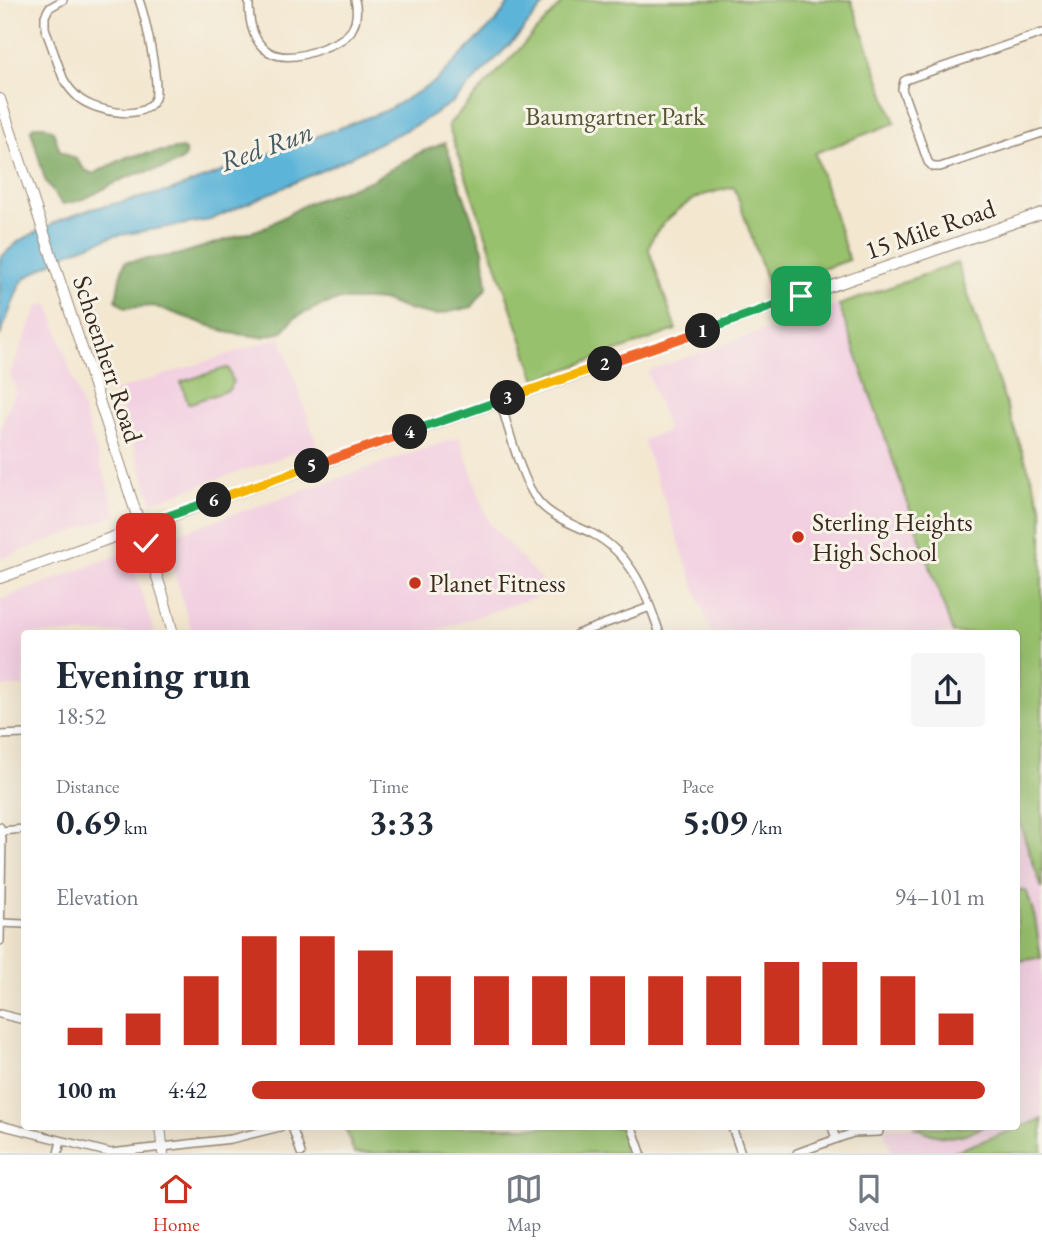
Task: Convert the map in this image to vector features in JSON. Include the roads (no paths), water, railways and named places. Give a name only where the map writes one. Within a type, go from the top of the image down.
[{"type":"main road","name":"Schoenherr Road","points":[[0,99],[163,595],[172,630]]},
{"type":"main road","name":"15 Mile Road","points":[[0,578],[140,526],[1042,213]]},
{"type":"main road","points":[[160,1130],[163,1150]]},
{"type":"street","points":[[63,0],[49,8],[44,21],[63,78],[81,100],[97,108],[119,113],[143,109],[154,99],[156,88],[139,0]]},
{"type":"street","points":[[249,0],[249,19],[255,37],[267,51],[286,58],[303,56],[348,35],[357,16],[355,0]]},
{"type":"street","points":[[1042,33],[908,79],[903,85],[903,93],[928,162],[933,167],[1042,133]]},
{"type":"street","points":[[499,401],[533,494],[554,515],[613,546],[623,556],[635,572],[659,630]]},
{"type":"street","points":[[588,630],[650,607]]},
{"type":"street","points":[[0,735],[21,734]]},
{"type":"street","points":[[0,941],[1,829],[21,829]]},
{"type":"street","points":[[1,923],[21,924]]},
{"type":"street","points":[[0,1014],[21,1019]]},
{"type":"street","points":[[0,1125],[111,1153],[163,1150],[268,1130]]},
{"type":"street","points":[[293,1130],[301,1153]]},
{"type":"street","points":[[633,1130],[641,1153]]},
{"type":"street","points":[[733,1130],[741,1153]]},
{"type":"street","points":[[832,1130],[836,1139]]},
{"type":"street","points":[[797,1153],[861,1132],[879,1132]]},
{"type":"street","points":[[58,1153],[61,1141]]},
{"type":"water","name":"Red Run","points":[[511,0],[548,0],[518,36],[454,101],[418,124],[334,165],[210,220],[114,236],[70,252],[27,277],[20,284],[0,336],[0,258],[19,241],[60,220],[91,209],[170,191],[385,111],[435,82],[498,19]]},
{"type":"place","name":"Sterling Heights High School","points":[[798,537]]},
{"type":"place","name":"Planet Fitness","points":[[415,583]]},
{"type":"park label","name":"Baumgartner Park","points":[[615,116]]}]
